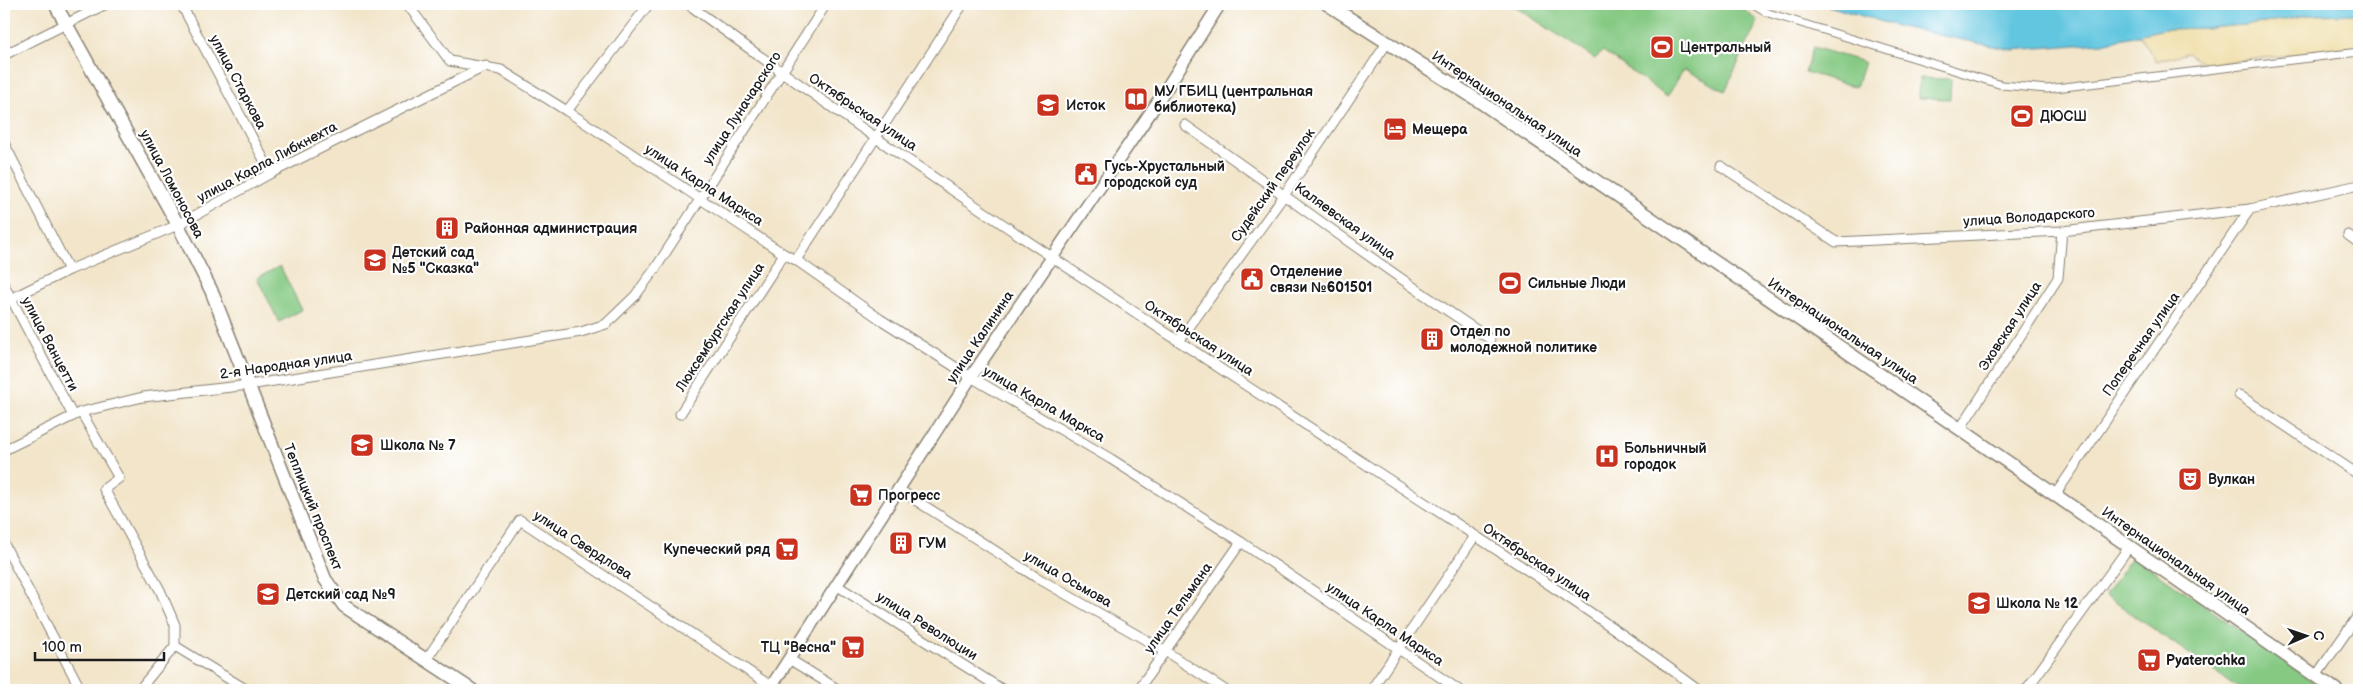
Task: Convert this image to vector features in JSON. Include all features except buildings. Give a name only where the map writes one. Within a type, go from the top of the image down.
[{"type":"main road","name":"улица Ломоносова","points":[[56,4],[178,225],[211,290],[249,385]]},
{"type":"main road","name":"Интернациональная улица","points":[[1327,4],[1478,101],[1960,429],[2336,690]]},
{"type":"main road","name":"Теплицкий проспект","points":[[249,385],[325,578],[344,606],[472,690]]},
{"type":"street","points":[[4,55],[106,4]]},
{"type":"street","name":"улица Старкова","points":[[182,4],[271,173]]},
{"type":"street","name":"улица Карла Маркса","points":[[407,4],[450,61],[501,70],[567,111],[784,254],[796,260],[880,319],[970,377],[1111,459],[1241,542],[1459,690]]},
{"type":"street","points":[[567,111],[650,4]]},
{"type":"street","name":"Октябрьская улица","points":[[688,4],[781,72],[1053,258],[1475,536],[1657,659],[1699,690]]},
{"type":"street","name":"улица Луначарского","points":[[581,332],[606,324],[635,296],[826,4]]},
{"type":"street","points":[[796,260],[963,4]]},
{"type":"street","name":"улица Калинина","points":[[770,688],[970,377],[1053,258],[1161,97],[1220,4]]},
{"type":"street","points":[[1752,4],[1765,12],[2002,85],[2038,88],[2359,52]]},
{"type":"street","name":"Судейский переулок","points":[[1179,341],[1285,194],[1387,43]]},
{"type":"street","name":"улица Карла Либкнехта","points":[[7,300],[69,270],[178,225],[271,173],[486,66]]},
{"type":"street","name":"Каляевская улица","points":[[1185,125],[1285,194],[1407,284],[1490,339]]},
{"type":"street","points":[[4,142],[69,270]]},
{"type":"street","name":"улица Володарского","points":[[1721,166],[1836,242],[2062,231],[2250,209],[2359,185]]},
{"type":"street","name":"Поперечная улица","points":[[2055,495],[2250,209]]},
{"type":"street","name":"Эховская улица","points":[[1960,429],[2058,278],[2062,231]]},
{"type":"street","points":[[2348,236],[2359,243]]},
{"type":"street","name":"Люксембургская улица","points":[[680,414],[784,254]]},
{"type":"street","name":"улица Ванцетти","points":[[4,285],[7,300],[119,478],[104,489],[160,590],[175,625],[175,646]]},
{"type":"street","name":"2-я Народная улица","points":[[4,450],[77,414],[143,397],[249,385],[581,332]]},
{"type":"street","points":[[2239,395],[2359,475]]},
{"type":"street","name":"улица Осьмова","points":[[898,489],[1036,577],[1165,651],[1225,690]]},
{"type":"street","name":"улица Свердлова","points":[[426,660],[520,520],[770,688]]},
{"type":"street","points":[[1371,690],[1475,536]]},
{"type":"street","name":"улица Тельмана","points":[[1138,690],[1241,542]]},
{"type":"street","points":[[4,544],[80,690]]},
{"type":"street","points":[[2026,690],[2129,547]]},
{"type":"street","name":"улица Революции","points":[[836,585],[1003,690]]},
{"type":"street","points":[[2316,676],[2359,614]]},
{"type":"street","points":[[140,690],[175,646],[247,690]]},
{"type":"street","points":[[789,659],[839,690]]},
{"type":"green space","name":"Центральный","points":[[1511,4],[1737,4],[1758,21],[1725,91],[1684,69],[1667,97],[1603,51],[1595,59]]},
{"type":"green space","points":[[1813,47],[1864,62],[1856,87],[1805,72]]},
{"type":"green space","points":[[1919,78],[1951,79],[1950,99],[1918,98]]},
{"type":"green space","points":[[280,266],[302,310],[279,322],[257,278]]},
{"type":"green space","points":[[2133,556],[2326,690],[2241,690],[2105,595]]},
{"type":"sand","points":[[2359,14],[2359,47],[2212,64],[2200,62],[2187,53],[2156,61],[2139,34],[2165,29],[2209,28],[2265,23],[2307,15]]},
{"type":"water","points":[[1821,4],[2359,4],[2359,14],[2307,15],[2265,23],[2209,28],[2165,29],[2102,43],[2012,50],[1900,27]]},
{"type":"place","name":"Центральный","points":[[1662,47]]},
{"type":"place","name":"МУ ГБИЦ (центральная библиотека)","points":[[1136,99]]},
{"type":"place","name":"Исток","points":[[1048,105]]},
{"type":"place","name":"ДЮСШ","points":[[2022,116]]},
{"type":"place","name":"Мещера","points":[[1395,129]]},
{"type":"place","name":"Гусь-Хрустальный городской суд","points":[[1086,174]]},
{"type":"place","name":"Районная администрация","points":[[447,228]]},
{"type":"place","name":"Детский сад №5 \"Сказка\"","points":[[375,260]]},
{"type":"place","name":"Отделение связи №601501","points":[[1252,279]]},
{"type":"place","name":"Сильные Люди","points":[[1510,283]]},
{"type":"place","name":"Отдел по молодежной политике","points":[[1432,339]]},
{"type":"place","name":"Школа № 7","points":[[362,445]]},
{"type":"place","name":"Больничный городок","points":[[1607,456]]},
{"type":"place","name":"Вулкан","points":[[2190,479]]},
{"type":"place","name":"Прогресс","points":[[861,495]]},
{"type":"place","name":"ГУМ","points":[[901,543]]},
{"type":"place","name":"Купеческий ряд","points":[[787,549]]},
{"type":"place","name":"Детский сад №9","points":[[268,594]]},
{"type":"place","name":"Школа № 12","points":[[1979,603]]},
{"type":"place","name":"ТЦ \"Весна\"","points":[[853,647]]},
{"type":"place","name":"Pyaterochka","points":[[2149,660]]}]
